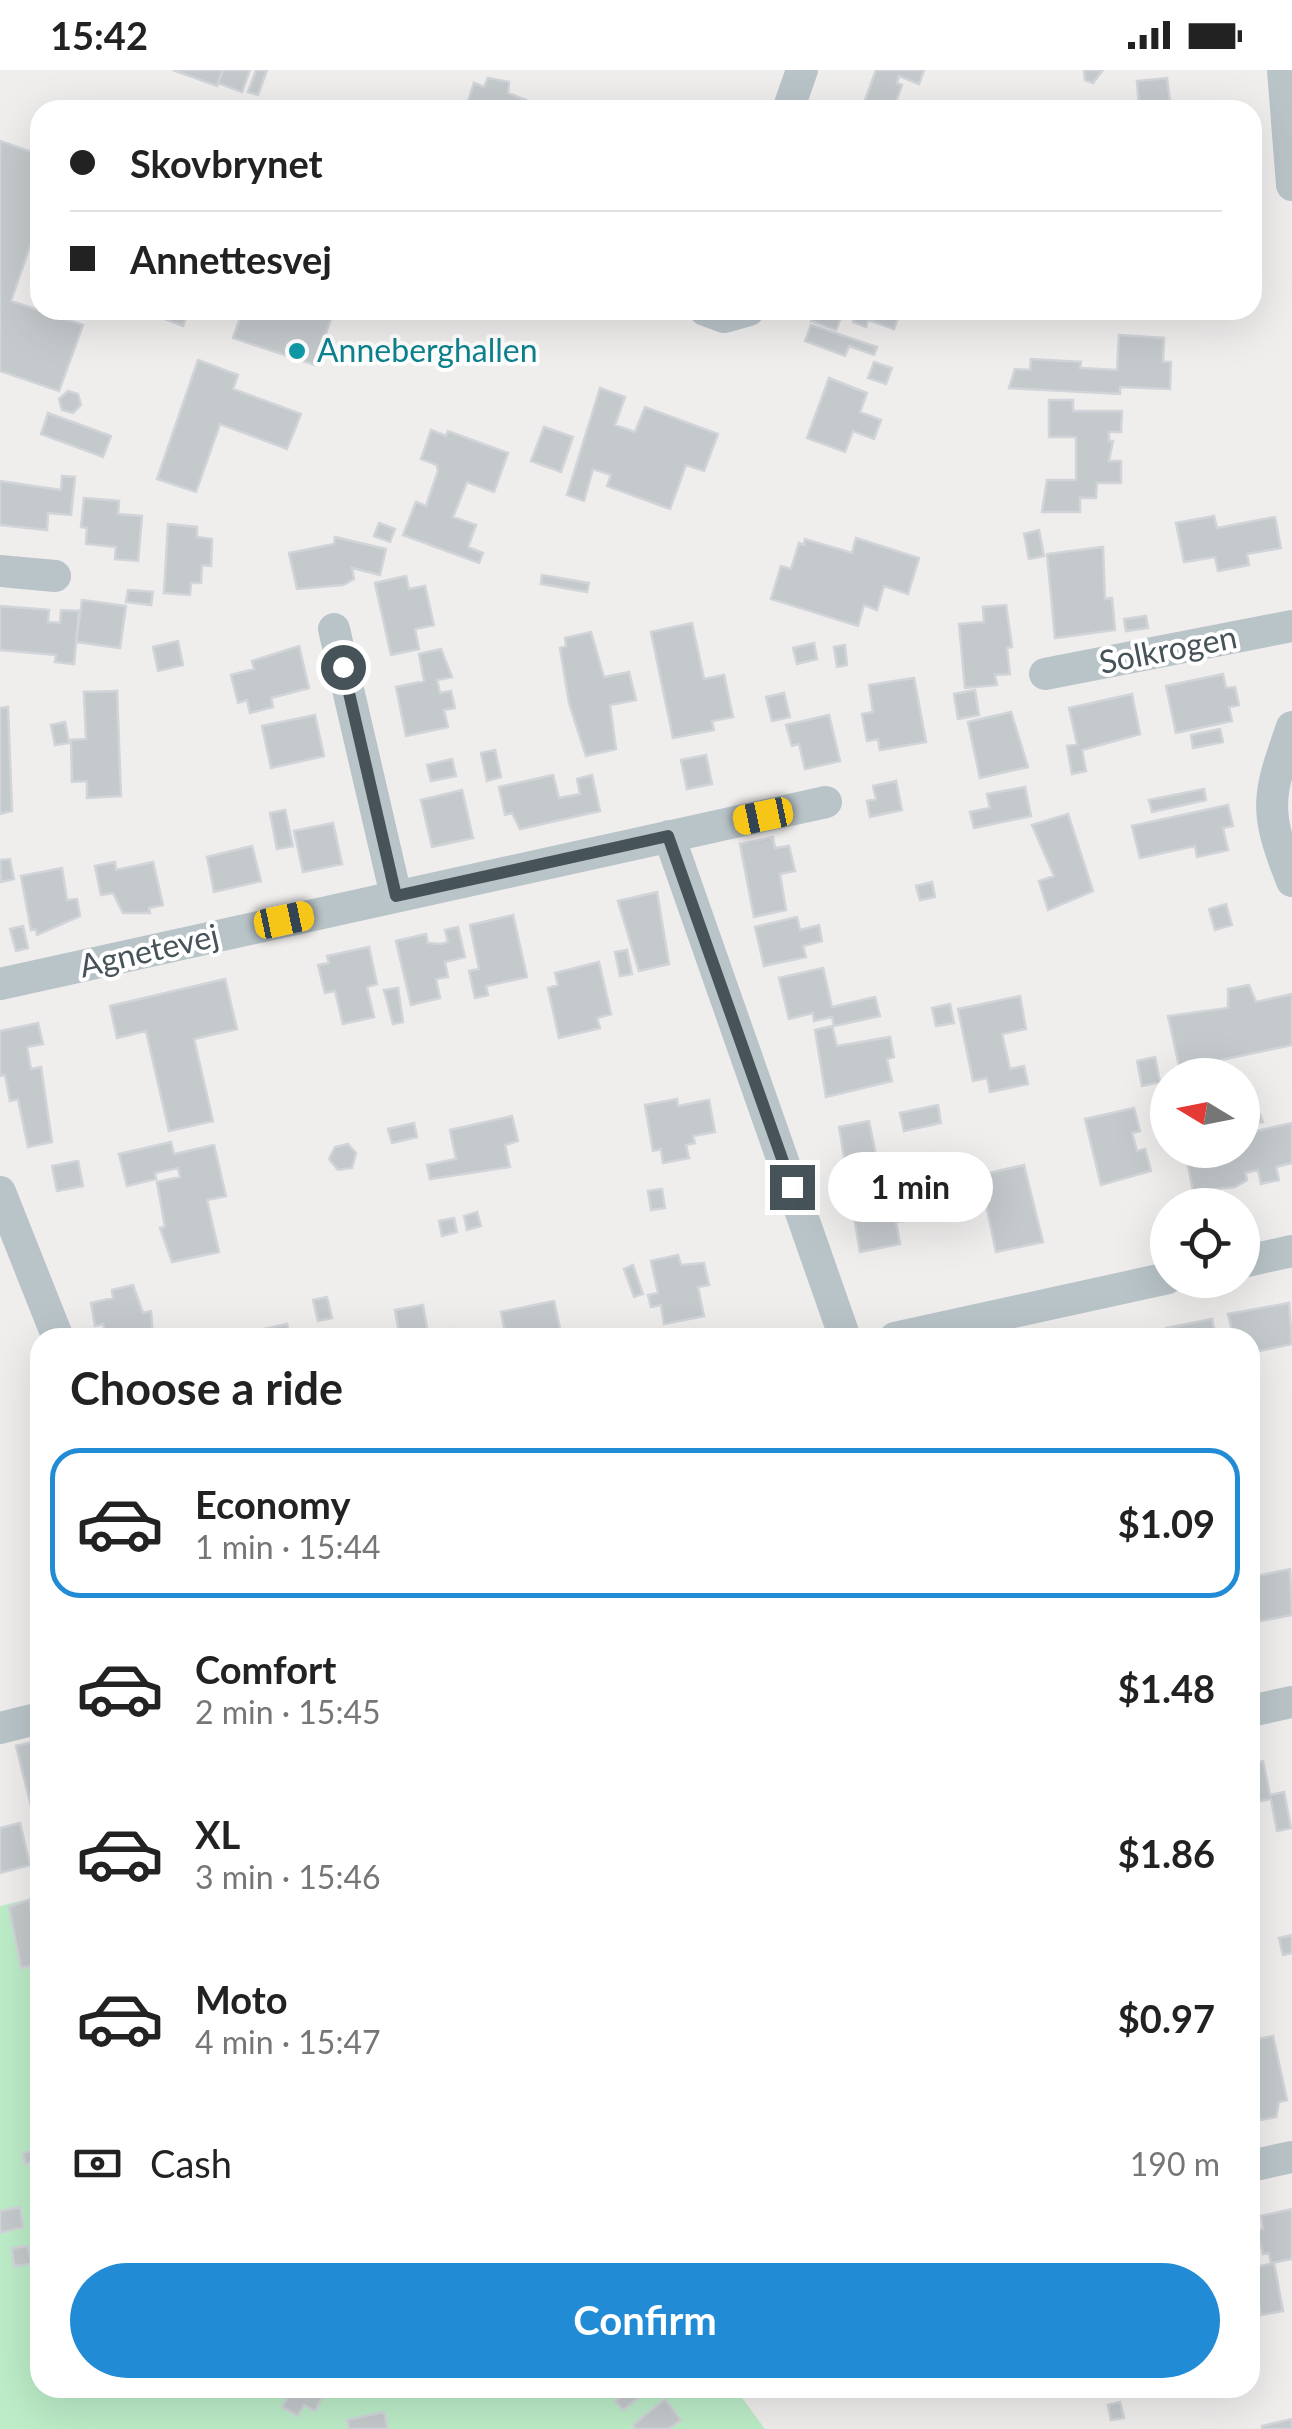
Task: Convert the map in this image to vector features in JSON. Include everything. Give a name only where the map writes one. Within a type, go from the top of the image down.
[{"type":"street","points":[[792,100],[802,70]]},
{"type":"street","points":[[1283,70],[1292,185]]},
{"type":"street","points":[[0,571],[55,576]]},
{"type":"street","name":"Solkrogen","points":[[1045,674],[1292,626]]},
{"type":"street","points":[[334,629],[396,896]]},
{"type":"street","points":[[1292,727],[1274,776],[1269,806],[1273,834],[1292,881]]},
{"type":"street","name":"Agnetevej","points":[[0,984],[826,802]]},
{"type":"street","points":[[668,836],[842,1328]]},
{"type":"street","points":[[0,1192],[54,1328]]},
{"type":"street","points":[[1260,1258],[1292,1252]]},
{"type":"street","points":[[940,1328],[1150,1282]]},
{"type":"street","points":[[1260,1710],[1292,1702]]},
{"type":"street","points":[[0,1728],[30,1720]]},
{"type":"street","points":[[1260,2164],[1292,2157]]},
{"type":"green space","points":[[30,1898],[30,2398],[742,2398],[765,2429],[0,2429],[0,1906]]},
{"type":"building","points":[[173,70],[223,70],[217,86]]},
{"type":"building","points":[[223,70],[250,70],[242,92],[218,83]]},
{"type":"building","points":[[256,70],[267,70],[258,95],[248,92]]},
{"type":"building","points":[[876,70],[924,70],[919,84],[899,76],[897,83],[902,85],[897,100],[865,100]]},
{"type":"building","points":[[1084,70],[1103,70],[1093,83],[1085,80]]},
{"type":"building","points":[[488,78],[509,82],[508,93],[526,100],[468,100],[474,83],[484,87]]},
{"type":"building","points":[[1167,78],[1170,100],[1139,100],[1137,81]]},
{"type":"building","points":[[0,141],[30,152],[30,246],[11,301],[30,307],[30,320],[68,320],[83,325],[59,391],[0,371]]},
{"type":"building","name":"Anneberghallen","points":[[239,320],[331,320],[315,365],[233,338]]},
{"type":"building","points":[[811,320],[840,320],[836,330]]},
{"type":"building","points":[[853,320],[868,320],[866,327]]},
{"type":"building","points":[[868,320],[897,320],[894,329]]},
{"type":"building","points":[[811,325],[877,347],[874,355],[849,346],[845,356],[805,341]]},
{"type":"building","points":[[1119,335],[1164,338],[1163,362],[1171,362],[1170,389],[1120,387],[1120,394],[1009,388],[1015,369],[1030,370],[1031,359],[1081,362],[1080,368],[1117,370]]},
{"type":"building","points":[[198,360],[238,375],[233,389],[301,414],[287,449],[220,424],[196,492],[157,479]]},
{"type":"building","points":[[874,362],[892,368],[886,384],[868,378]]},
{"type":"building","points":[[829,378],[867,393],[860,412],[881,420],[874,439],[853,431],[845,452],[807,438]]},
{"type":"building","points":[[600,388],[625,397],[615,425],[635,432],[645,407],[718,434],[704,471],[686,465],[670,509],[607,486],[611,475],[593,469],[584,501],[567,495]]},
{"type":"building","points":[[68,391],[78,394],[81,405],[73,413],[62,410],[59,399]]},
{"type":"building","points":[[1049,400],[1073,400],[1073,411],[1122,411],[1121,432],[1109,432],[1109,441],[1113,441],[1109,461],[1121,461],[1121,483],[1097,483],[1096,498],[1080,498],[1080,512],[1042,512],[1047,480],[1076,480],[1076,437],[1049,437]]},
{"type":"building","points":[[48,413],[111,436],[103,457],[41,434]]},
{"type":"building","points":[[544,427],[573,437],[561,472],[531,461]]},
{"type":"building","points":[[431,430],[446,436],[448,431],[508,453],[494,492],[467,482],[453,517],[476,525],[468,547],[483,553],[479,563],[403,535],[416,502],[426,506],[438,471],[437,465],[421,459]]},
{"type":"building","points":[[62,476],[75,477],[71,515],[48,513],[47,530],[0,525],[0,481],[61,490]]},
{"type":"building","points":[[84,498],[119,501],[118,514],[142,516],[138,561],[115,559],[116,547],[86,544],[87,528],[81,527]]},
{"type":"building","points":[[1214,516],[1217,528],[1275,517],[1281,548],[1247,554],[1249,565],[1218,571],[1215,557],[1184,562],[1176,523]]},
{"type":"building","points":[[379,523],[395,529],[390,542],[374,536]]},
{"type":"building","points":[[168,524],[197,527],[197,537],[212,539],[211,566],[202,565],[201,583],[191,583],[190,595],[164,593]]},
{"type":"building","points":[[1039,530],[1044,556],[1029,559],[1024,534]]},
{"type":"building","points":[[335,537],[386,549],[380,575],[352,568],[354,579],[343,585],[297,589],[289,553],[334,544]]},
{"type":"building","points":[[856,538],[919,558],[908,594],[884,586],[877,610],[864,605],[858,626],[771,599],[781,566],[791,569],[799,543],[804,545],[805,539],[852,553]]},
{"type":"building","points":[[1103,547],[1105,599],[1112,598],[1115,630],[1055,638],[1047,554]]},
{"type":"building","points":[[542,575],[589,583],[587,592],[541,584]]},
{"type":"building","points":[[406,576],[409,589],[425,586],[434,625],[415,629],[419,649],[391,655],[375,583]]},
{"type":"building","points":[[128,590],[153,592],[151,605],[126,602]]},
{"type":"building","points":[[82,600],[126,606],[120,648],[76,642]]},
{"type":"building","points":[[1006,605],[1012,647],[1007,648],[1010,674],[995,675],[997,685],[965,688],[959,624],[984,622],[983,607]]},
{"type":"building","points":[[0,606],[49,610],[48,622],[60,623],[61,610],[79,611],[74,664],[55,662],[56,655],[0,650]]},
{"type":"building","points":[[1146,616],[1148,628],[1126,631],[1124,619]]},
{"type":"building","points":[[692,623],[704,679],[724,675],[733,717],[712,721],[714,730],[673,738],[651,632]]},
{"type":"building","points":[[591,632],[604,677],[629,672],[636,700],[610,705],[616,749],[586,756],[569,703],[560,648],[566,646],[565,638]]},
{"type":"building","points":[[178,641],[183,665],[158,671],[153,647]]},
{"type":"building","points":[[814,643],[817,659],[797,664],[793,648]]},
{"type":"building","points":[[845,645],[847,665],[837,667],[834,647]]},
{"type":"building","points":[[299,646],[309,688],[271,698],[273,707],[250,713],[247,700],[238,703],[231,675],[254,669],[252,661]]},
{"type":"building","points":[[441,649],[452,677],[437,680],[440,693],[451,691],[455,708],[444,710],[448,727],[406,736],[396,687],[424,681],[419,654]]},
{"type":"building","points":[[1223,674],[1226,688],[1235,687],[1239,705],[1229,707],[1232,721],[1176,733],[1166,686]]},
{"type":"building","points":[[914,678],[926,742],[880,750],[878,739],[867,741],[862,714],[873,712],[869,685]]},
{"type":"building","points":[[975,690],[979,715],[958,719],[954,694]]},
{"type":"building","points":[[117,691],[121,796],[87,798],[87,781],[72,782],[71,740],[86,739],[84,692]]},
{"type":"building","points":[[784,693],[790,717],[772,721],[766,697]]},
{"type":"building","points":[[1132,694],[1140,734],[1082,750],[1086,771],[1072,774],[1067,746],[1077,744],[1069,708]]},
{"type":"building","points":[[8,707],[12,811],[0,814],[0,708]]},
{"type":"building","points":[[1011,712],[1028,767],[980,778],[968,722]]},
{"type":"building","points":[[315,715],[324,756],[271,768],[262,726]]},
{"type":"building","points":[[829,715],[840,761],[805,769],[799,744],[792,746],[786,725]]},
{"type":"building","points":[[65,722],[69,743],[55,745],[51,725]]},
{"type":"building","points":[[1220,729],[1223,742],[1193,748],[1191,735]]},
{"type":"building","points":[[495,750],[501,777],[487,781],[481,753]]},
{"type":"building","points":[[706,755],[712,784],[687,789],[681,760]]},
{"type":"building","points":[[452,759],[456,776],[431,781],[427,765]]},
{"type":"building","points":[[553,775],[559,798],[580,794],[577,779],[592,775],[600,811],[520,829],[512,813],[505,815],[499,787]]},
{"type":"building","points":[[896,781],[902,810],[870,817],[867,801],[876,799],[873,786]]},
{"type":"building","points":[[1025,787],[1031,816],[974,828],[970,812],[990,808],[987,794]]},
{"type":"building","points":[[1204,789],[1206,800],[1152,812],[1149,800]]},
{"type":"building","points":[[462,790],[473,838],[432,847],[421,800]]},
{"type":"building","points":[[1228,805],[1233,826],[1223,828],[1228,850],[1197,857],[1195,846],[1140,858],[1132,826]]},
{"type":"building","points":[[285,810],[293,846],[277,849],[270,813]]},
{"type":"building","points":[[1068,814],[1093,891],[1048,910],[1039,881],[1054,876],[1032,825]]},
{"type":"building","points":[[333,823],[342,864],[303,872],[294,831]]},
{"type":"building","points":[[773,837],[775,848],[789,846],[795,871],[780,874],[786,910],[754,917],[740,844]]},
{"type":"building","points":[[252,846],[261,881],[214,892],[207,857]]},
{"type":"building","points":[[10,859],[14,879],[1,882],[0,860]]},
{"type":"building","points":[[115,862],[116,870],[153,862],[163,905],[149,908],[150,913],[123,913],[113,893],[101,895],[95,866]]},
{"type":"building","points":[[62,868],[67,900],[77,899],[80,916],[37,935],[36,929],[31,930],[21,876]]},
{"type":"building","points":[[932,882],[935,897],[920,900],[916,886]]},
{"type":"building","points":[[657,892],[669,964],[639,971],[618,901]]},
{"type":"building","points":[[1226,904],[1232,925],[1215,930],[1209,909]]},
{"type":"building","points":[[513,915],[527,977],[486,986],[488,995],[475,998],[469,971],[479,969],[470,925]]},
{"type":"building","points":[[797,917],[800,930],[819,925],[822,941],[803,946],[806,957],[764,966],[755,927]]},
{"type":"building","points":[[23,926],[28,948],[16,951],[10,929]]},
{"type":"building","points":[[458,927],[465,957],[445,962],[448,977],[436,979],[440,998],[411,1005],[396,941],[426,934],[428,943],[441,944],[448,942],[445,930]]},
{"type":"building","points":[[369,947],[377,984],[367,987],[374,1017],[343,1024],[335,991],[325,993],[318,965],[329,963],[327,956]]},
{"type":"building","points":[[627,950],[632,974],[620,976],[615,952]]},
{"type":"building","points":[[599,962],[611,1014],[597,1018],[600,1028],[559,1038],[548,988],[558,985],[555,973]]},
{"type":"building","points":[[823,968],[832,1007],[875,997],[880,1016],[834,1026],[832,1017],[814,1021],[813,1013],[789,1019],[779,978]]},
{"type":"building","points":[[225,979],[237,1029],[194,1039],[213,1121],[169,1131],[146,1031],[117,1038],[110,1006]]},
{"type":"building","points":[[1249,985],[1256,1002],[1292,994],[1292,1045],[1230,1058],[1177,1058],[1168,1016],[1228,1008],[1228,989]]},
{"type":"building","points":[[398,988],[403,1022],[393,1024],[384,990]]},
{"type":"building","points":[[1020,996],[1026,1029],[1002,1034],[1010,1069],[1024,1066],[1028,1084],[990,1092],[987,1078],[973,1081],[958,1009]]},
{"type":"building","points":[[950,1004],[954,1023],[936,1026],[932,1008]]},
{"type":"building","points":[[38,1023],[43,1044],[27,1047],[31,1069],[41,1067],[52,1142],[28,1147],[18,1099],[10,1101],[5,1075],[0,1076],[0,1031]]},
{"type":"building","points":[[832,1026],[837,1046],[890,1037],[894,1057],[887,1059],[892,1081],[826,1097],[815,1030]]},
{"type":"building","points":[[1150,1058],[1150,1084],[1142,1086],[1137,1061]]},
{"type":"building","points":[[677,1099],[678,1106],[709,1100],[715,1132],[693,1136],[695,1143],[686,1145],[689,1158],[663,1163],[661,1149],[653,1151],[645,1105]]},
{"type":"building","points":[[938,1105],[941,1123],[904,1131],[900,1113]]},
{"type":"building","points":[[1134,1108],[1140,1131],[1132,1133],[1137,1151],[1145,1149],[1151,1171],[1101,1185],[1085,1119]]},
{"type":"building","points":[[512,1116],[518,1141],[505,1145],[510,1167],[430,1179],[427,1165],[456,1159],[450,1130]]},
{"type":"building","points":[[869,1121],[880,1175],[886,1174],[892,1201],[899,1200],[903,1221],[896,1222],[900,1244],[860,1252],[839,1127]]},
{"type":"building","points":[[414,1123],[417,1137],[392,1143],[388,1129]]},
{"type":"building","points":[[1292,1123],[1292,1163],[1276,1167],[1279,1180],[1261,1184],[1258,1170],[1245,1173],[1247,1180],[1235,1187],[1192,1188],[1189,1168],[1260,1168],[1260,1130]]},
{"type":"building","points":[[171,1142],[174,1154],[214,1145],[226,1196],[207,1200],[219,1252],[172,1262],[160,1228],[165,1227],[157,1182],[180,1177],[178,1168],[155,1173],[156,1179],[127,1186],[119,1154]]},
{"type":"building","points":[[348,1144],[356,1153],[352,1168],[338,1170],[329,1159],[335,1147]]},
{"type":"building","points":[[78,1161],[83,1186],[57,1191],[52,1166]]},
{"type":"building","points":[[1024,1165],[1043,1242],[996,1252],[984,1195],[989,1193],[985,1174]]},
{"type":"building","points":[[662,1189],[665,1208],[651,1210],[648,1191]]},
{"type":"building","points":[[477,1212],[481,1226],[467,1230],[464,1216]]},
{"type":"building","points":[[454,1218],[457,1232],[442,1236],[439,1221]]},
{"type":"building","points":[[678,1255],[681,1265],[704,1263],[709,1285],[698,1287],[704,1316],[664,1324],[661,1305],[651,1307],[648,1295],[658,1293],[651,1261]]},
{"type":"building","points":[[633,1265],[643,1294],[634,1297],[624,1269]]},
{"type":"building","points":[[133,1285],[143,1313],[151,1311],[152,1328],[95,1326],[91,1303],[113,1298],[112,1290]]},
{"type":"building","points":[[327,1297],[332,1318],[318,1321],[313,1300]]},
{"type":"building","points":[[554,1301],[560,1328],[504,1328],[501,1312]]},
{"type":"building","points":[[1289,1303],[1292,1344],[1260,1351],[1260,1328],[1232,1328],[1228,1314]]},
{"type":"building","points":[[423,1305],[427,1328],[398,1328],[395,1310]]},
{"type":"building","points":[[1212,1319],[1214,1328],[1166,1328]]},
{"type":"building","points":[[1290,1569],[1292,1615],[1260,1621],[1260,1575]]},
{"type":"building","points":[[30,1742],[30,1802],[16,1746]]},
{"type":"building","points":[[1263,1761],[1270,1795],[1284,1792],[1291,1828],[1277,1831],[1271,1799],[1260,1801]]},
{"type":"building","points":[[20,1823],[30,1865],[0,1873],[0,1828]]},
{"type":"building","points":[[29,1900],[30,1966],[21,1968],[9,1907]]},
{"type":"building","points":[[1292,1935],[1292,1953],[1283,1955],[1279,1938]]},
{"type":"building","points":[[1273,2036],[1287,2100],[1279,2102],[1276,2117],[1261,2120],[1260,2038]]},
{"type":"building","points":[[30,2151],[30,2163],[25,2164],[23,2153]]},
{"type":"building","points":[[20,2207],[23,2227],[0,2233],[0,2211]]},
{"type":"building","points":[[1292,2209],[1292,2259],[1271,2263],[1269,2253],[1263,2254],[1261,2216]]},
{"type":"building","points":[[28,2246],[30,2264],[14,2266],[12,2248]]},
{"type":"building","points":[[1274,2263],[1283,2311],[1261,2315],[1260,2266]]},
{"type":"building","points":[[287,2398],[322,2398],[315,2411],[304,2405],[298,2416],[282,2407]]},
{"type":"building","points":[[619,2398],[638,2398],[623,2410],[615,2401]]},
{"type":"building","points":[[665,2399],[681,2420],[669,2429],[636,2429],[633,2425]]},
{"type":"building","points":[[1120,2402],[1124,2418],[1111,2420],[1108,2405]]},
{"type":"building","points":[[384,2412],[388,2429],[349,2429],[347,2420]]},
{"type":"building","points":[[1292,2419],[1292,2429],[1262,2429],[1262,2426]]},
{"type":"place","name":"Anneberghallen","points":[[297,351]]},
{"type":"route","points":[[343,667],[396,896],[668,836],[792,1187]]}]
